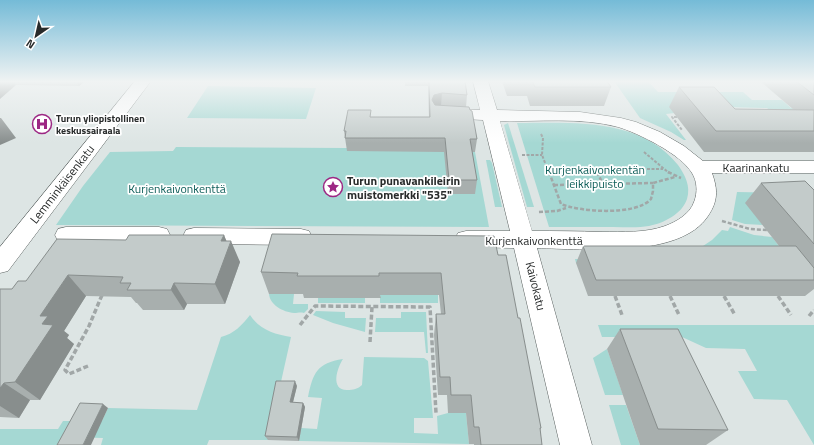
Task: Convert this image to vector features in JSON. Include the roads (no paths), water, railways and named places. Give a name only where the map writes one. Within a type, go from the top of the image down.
[{"type":"street","name":"Lemminkäisenkatu","points":[[4,255],[126,102]]},
{"type":"street","name":"Kaivokatu","points":[[486,102],[576,445]]},
{"type":"street","points":[[441,112],[490,116],[590,117],[621,123],[642,130],[664,142],[699,168]]},
{"type":"street","name":"Kaarinankatu","points":[[699,168],[814,167]]},
{"type":"street","name":"Kurjenkaivonkenttä","points":[[449,239],[524,241],[636,239],[657,237],[674,232],[696,217],[703,208],[706,190],[703,175],[699,168]]},
{"type":"street","points":[[66,234],[325,238]]},
{"type":"place","name":"Turun yliopistollinen keskussairaala","points":[[42,124]]},
{"type":"place","name":"Turun punavankileirin muistomerkki \"535\"","points":[[333,187]]},
{"type":"park label","name":"Kurjenkaivonkentän leikkipuisto","points":[[595,176]]}]
